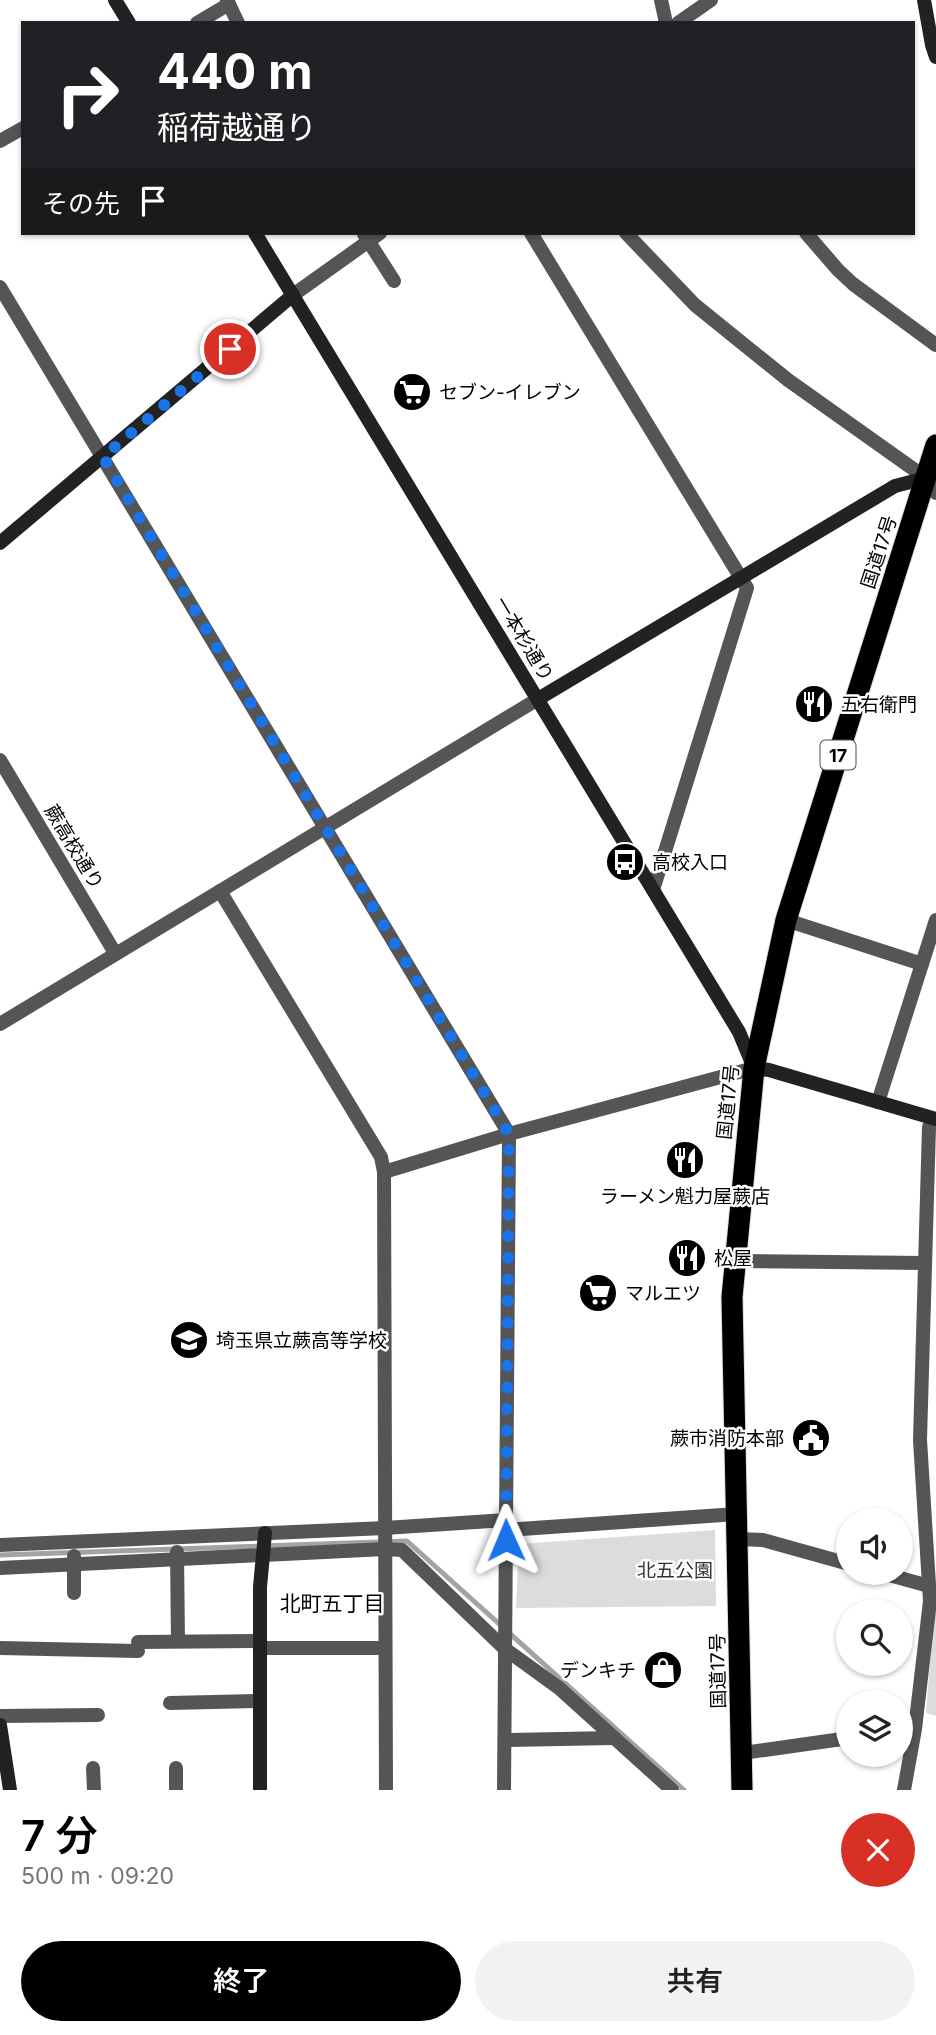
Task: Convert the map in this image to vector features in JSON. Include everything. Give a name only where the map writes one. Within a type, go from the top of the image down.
[{"type":"highway","name":"国道17号","points":[[743,1790],[732,1297],[754,1068],[786,920],[931,485],[936,445]]},
{"type":"street","points":[[115,0],[128,21]]},
{"type":"street","points":[[660,0],[665,21]]},
{"type":"street","points":[[681,21],[711,0]]},
{"type":"street","points":[[924,0],[936,57]]},
{"type":"street","points":[[200,21],[228,2],[237,21]]},
{"type":"street","points":[[0,141],[21,129]]},
{"type":"street","name":"一本杉通り","points":[[256,235],[739,1032],[754,1068]]},
{"type":"street","points":[[0,543],[293,295],[371,235],[394,281]]},
{"type":"street","points":[[532,235],[747,587],[653,890]]},
{"type":"street","points":[[628,235],[695,305],[788,380],[931,485]]},
{"type":"street","points":[[808,235],[852,284],[936,345]]},
{"type":"street","points":[[0,287],[509,1134],[504,1790]]},
{"type":"street","points":[[0,1024],[895,486],[931,485]]},
{"type":"street","name":"蕨高校通り","points":[[0,760],[115,953]]},
{"type":"street","points":[[220,891],[381,1157],[384,1172],[386,1790]]},
{"type":"street","points":[[786,920],[922,964]]},
{"type":"street","points":[[878,1102],[936,920]]},
{"type":"street","points":[[384,1172],[509,1134],[754,1068],[878,1102],[934,1122],[925,1263],[920,1440],[929,1586],[933,1602],[913,1704]]},
{"type":"street","points":[[736,1261],[925,1263]]},
{"type":"street","points":[[0,1568],[263,1555],[506,1525],[737,1514]]},
{"type":"street","points":[[260,1790],[260,1587],[265,1534]]},
{"type":"street","points":[[0,1545],[265,1534],[385,1539],[402,1550],[505,1645],[559,1688],[672,1790]]},
{"type":"street","points":[[177,1538],[178,1641]]},
{"type":"street","points":[[738,1539],[763,1540],[836,1560]]},
{"type":"street","points":[[132,1540],[134,1561]]},
{"type":"street","points":[[74,1543],[74,1593]]},
{"type":"street","points":[[913,1582],[929,1586]]},
{"type":"street","points":[[0,1648],[138,1646],[178,1641],[385,1648]]},
{"type":"street","points":[[170,1703],[260,1701]]},
{"type":"street","points":[[0,1716],[98,1716]]},
{"type":"street","points":[[0,1725],[10,1790]]},
{"type":"street","points":[[505,1740],[614,1738]]},
{"type":"street","points":[[743,1753],[836,1740]]},
{"type":"street","points":[[904,1790],[906,1767]]},
{"type":"street","points":[[93,1768],[94,1790]]},
{"type":"street","points":[[176,1768],[176,1790]]},
{"type":"green space","name":"北五公園","points":[[715,1530],[716,1606],[516,1608],[519,1544]]},
{"type":"green space","points":[[936,1612],[936,1716],[926,1713]]},
{"type":"waterway","points":[[0,1555],[407,1541],[684,1790]]},
{"type":"place","name":"セブン-イレブン","points":[[412,392]]},
{"type":"place","name":"五右衛門","points":[[814,704]]},
{"type":"place","name":"高校入口","points":[[625,862]]},
{"type":"place","name":"ラーメン魁力屋蕨店","points":[[685,1160]]},
{"type":"place","name":"松屋","points":[[687,1258]]},
{"type":"place","name":"マルエツ","points":[[598,1293]]},
{"type":"place","name":"埼玉県立蕨高等学校","points":[[189,1340]]},
{"type":"place","name":"蕨市消防本部","points":[[811,1438]]},
{"type":"place","name":"デンキチ","points":[[663,1670]]},
{"type":"district","name":"北町五丁目","points":[[332,1603]]},
{"type":"route","points":[[230,349],[103,457],[509,1134],[506,1540]]}]
